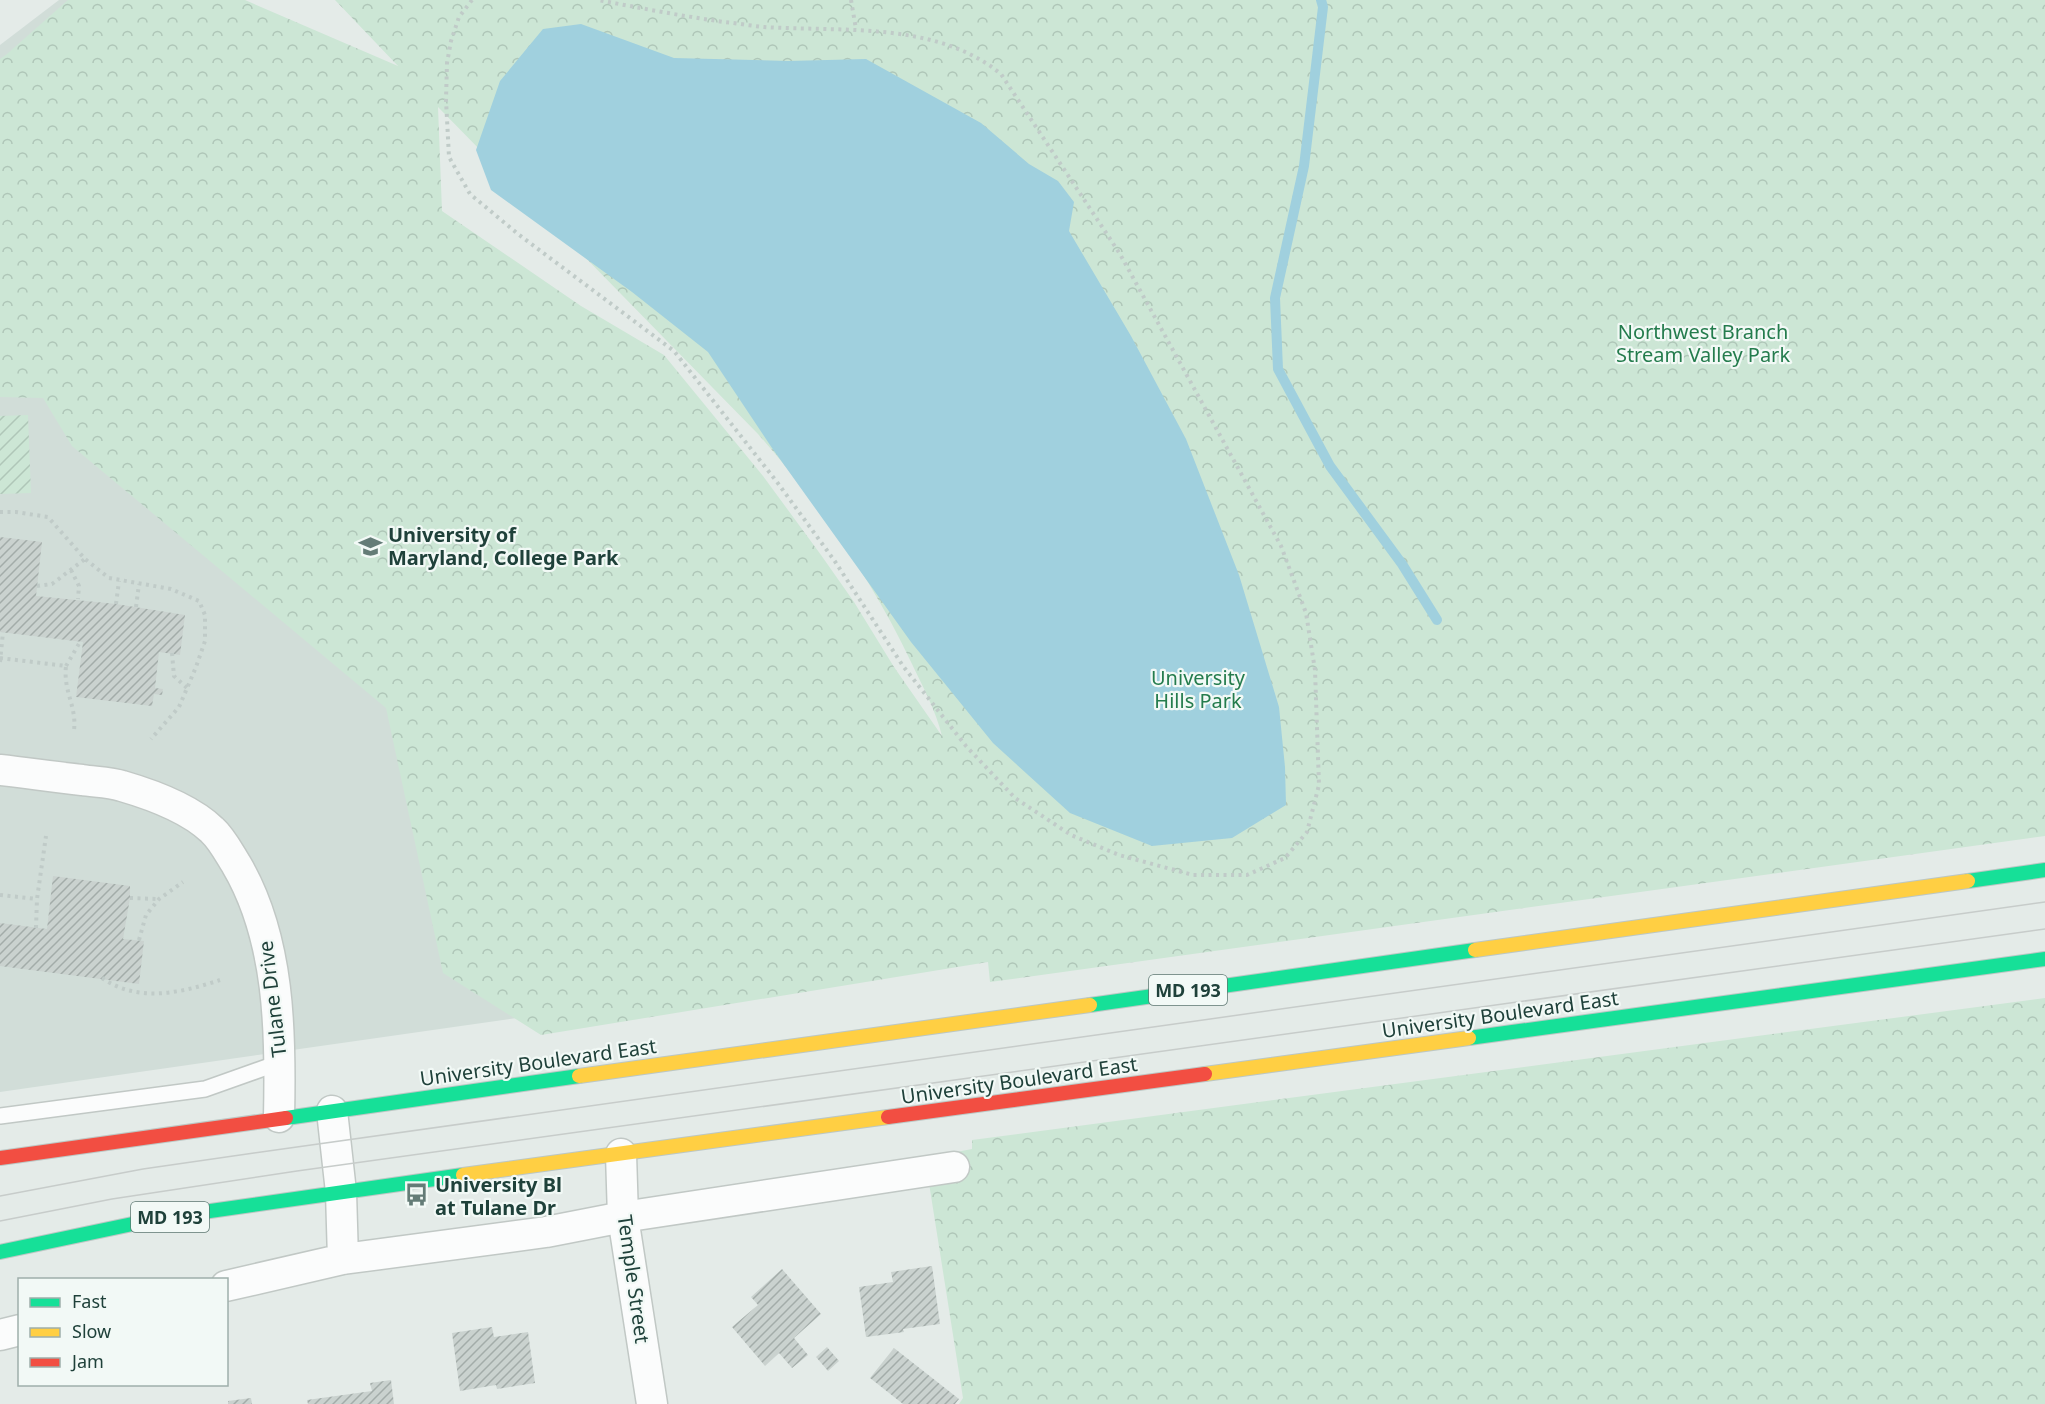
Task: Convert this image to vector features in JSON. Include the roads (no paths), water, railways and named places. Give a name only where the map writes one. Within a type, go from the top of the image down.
[{"type":"main road","name":"University Boulevard East","points":[[0,1158],[2045,870]]},
{"type":"main road","name":"University Boulevard East","points":[[0,1251],[161,1218],[341,1192],[2045,958]]},
{"type":"street","name":"Tulane Drive","points":[[0,770],[120,785],[155,797],[188,813],[213,831],[243,875],[261,917],[271,955],[280,1052],[279,1117]]},
{"type":"street","points":[[332,1111],[341,1192],[343,1259]]},
{"type":"street","name":"Temple Street","points":[[621,1154],[623,1216],[652,1404]]},
{"type":"street","points":[[228,1286],[343,1259],[546,1232],[623,1216],[954,1167]]},
{"type":"street","points":[[0,1335],[18,1330]]},
{"type":"lane","points":[[0,1116],[205,1089],[280,1052]]},
{"type":"water","points":[[581,24],[674,58],[788,61],[866,59],[981,123],[1029,164],[1058,181],[1074,202],[1069,231],[1131,336],[1186,439],[1239,575],[1279,707],[1286,805],[1232,838],[1152,846],[1070,813],[993,743],[911,642],[772,448],[708,352],[632,292],[491,190],[476,150],[500,81],[543,29]]},
{"type":"waterway","points":[[1321,0],[1323,7],[1304,166],[1275,298],[1278,369],[1330,466],[1402,564],[1437,620]]},
{"type":"tram line","points":[[0,1196],[143,1169],[254,1153],[2045,902]]},
{"type":"tram line","points":[[0,1221],[112,1199],[297,1171],[2045,929]]},
{"type":"place","name":"University of Maryland, College Park","points":[[370,546]]},
{"type":"place","name":"University Bl at Tulane Dr","points":[[417,1195]]},
{"type":"park label","name":"Northwest Branch Stream Valley Park","points":[[1703,342]]},
{"type":"park label","name":"University Hills Park","points":[[1198,688]]}]
